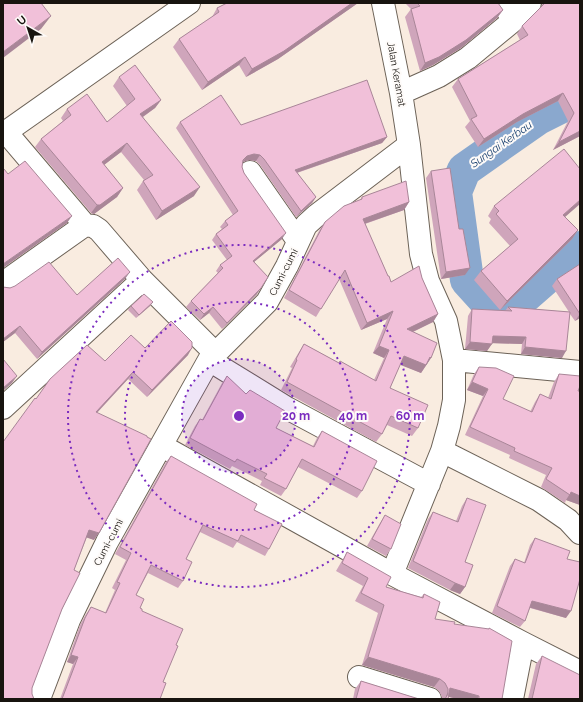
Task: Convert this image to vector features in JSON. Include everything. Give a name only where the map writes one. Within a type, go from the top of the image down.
[{"type":"street","points":[[189,3],[5,133],[85,224],[93,226],[99,230],[212,357],[287,408],[429,484]]},
{"type":"street","name":"Jalan Keramat","points":[[383,3],[401,93],[409,145]]},
{"type":"street","points":[[401,93],[439,76],[462,62],[508,11],[530,3]]},
{"type":"street","points":[[392,574],[442,451],[454,400],[454,360],[446,321],[428,281],[421,254],[409,145]]},
{"type":"street","name":"Cumi-cumi","points":[[39,699],[69,620],[107,542],[212,357],[267,302],[287,266],[306,225],[409,145]]},
{"type":"street","points":[[250,172],[298,242]]},
{"type":"street","points":[[3,283],[85,224]]},
{"type":"street","points":[[3,408],[142,280]]},
{"type":"street","points":[[454,360],[580,372]]},
{"type":"street","points":[[162,446],[392,574],[580,672]]},
{"type":"street","points":[[442,451],[540,500],[568,520],[580,533]]},
{"type":"street","points":[[512,699],[523,643]]},
{"type":"street","points":[[359,677],[430,699]]},
{"type":"building","points":[[3,3],[41,3],[51,16],[3,52]]},
{"type":"building","points":[[227,3],[352,3],[284,51],[252,69],[245,57],[208,82],[179,39],[219,12],[217,8]]},
{"type":"building","points":[[417,3],[498,3],[503,10],[466,40],[439,57],[425,63],[411,9],[420,6]]},
{"type":"building","points":[[545,3],[580,3],[580,131],[559,142],[574,113],[563,93],[523,114],[484,139],[471,119],[477,116],[458,79],[528,35],[522,26]]},
{"type":"building","points":[[135,65],[161,100],[140,114],[200,187],[162,211],[143,181],[153,175],[127,143],[102,162],[123,188],[100,205],[97,205],[41,139],[71,115],[67,109],[87,94],[107,122],[135,99],[119,77]]},
{"type":"building","points":[[367,80],[387,137],[295,170],[316,197],[301,211],[260,155],[254,154],[247,156],[243,160],[242,167],[244,173],[286,233],[253,261],[268,277],[261,288],[227,323],[213,307],[204,314],[191,301],[223,268],[220,265],[232,256],[216,234],[228,225],[225,221],[238,211],[180,122],[221,95],[241,125]]},
{"type":"building","points":[[564,149],[580,169],[580,200],[563,215],[578,230],[507,301],[481,271],[518,239],[496,214],[499,211],[494,206]]},
{"type":"building","points":[[25,161],[72,216],[3,264],[3,170],[4,169],[8,174]]},
{"type":"building","points":[[450,168],[459,229],[463,229],[470,268],[446,272],[431,171]]},
{"type":"building","points":[[406,181],[409,202],[363,219],[391,282],[419,266],[422,278],[438,314],[407,329],[437,343],[431,358],[430,357],[426,365],[404,356],[390,388],[428,405],[418,428],[391,416],[382,434],[287,382],[304,344],[339,363],[340,361],[376,381],[389,350],[379,346],[393,311],[367,323],[345,270],[321,309],[289,290],[325,222],[344,206],[362,199],[362,197]]},
{"type":"building","points":[[118,258],[130,272],[42,352],[20,326],[3,339],[3,287],[10,288],[15,286],[49,262],[77,295]]},
{"type":"building","points":[[580,264],[580,314],[557,279]]},
{"type":"building","points":[[144,294],[153,302],[139,315],[131,306]]},
{"type":"building","points":[[508,307],[570,312],[566,351],[525,347],[526,337],[493,336],[492,344],[470,342],[472,309],[512,311]]},
{"type":"building","points":[[171,321],[192,342],[192,348],[152,390],[133,372],[96,412],[151,439],[99,533],[89,530],[74,570],[80,573],[62,609],[32,688],[34,699],[3,699],[3,442],[50,379],[87,345],[105,361],[131,335],[145,348]]},
{"type":"building","points":[[3,359],[17,376],[3,388]]},
{"type":"building","points":[[479,367],[496,368],[514,376],[503,399],[532,412],[540,394],[551,399],[559,374],[580,376],[580,386],[578,391],[580,391],[580,496],[571,492],[570,495],[546,479],[552,468],[514,451],[515,448],[470,427],[488,389],[472,382]]},
{"type":"building","points":[[227,376],[246,394],[250,390],[285,411],[276,428],[314,447],[322,431],[377,461],[362,491],[302,459],[286,489],[264,478],[267,474],[237,459],[235,462],[190,438],[200,419],[203,420]]},
{"type":"building","points":[[171,456],[257,504],[254,510],[282,524],[269,549],[241,535],[238,541],[203,525],[186,559],[192,562],[183,581],[151,565],[136,595],[144,599],[140,608],[142,611],[183,629],[176,645],[178,646],[163,682],[166,683],[160,699],[62,699],[78,657],[71,655],[85,618],[91,607],[106,613],[120,583],[117,582],[131,553],[120,547]]},
{"type":"building","points":[[467,498],[486,505],[465,562],[473,565],[465,587],[413,561],[433,512],[458,522]]},
{"type":"building","points":[[385,515],[401,524],[391,549],[372,539]]},
{"type":"building","points":[[535,538],[570,551],[567,559],[580,562],[580,579],[571,611],[532,601],[525,621],[497,606],[515,559],[525,563]]},
{"type":"building","points":[[347,552],[391,577],[386,587],[423,598],[424,594],[440,602],[435,619],[455,622],[454,624],[489,628],[512,641],[502,699],[479,699],[479,696],[450,688],[448,699],[445,699],[448,694],[448,689],[445,683],[440,679],[368,657],[384,605],[361,593],[368,578],[342,563]]},
{"type":"building","points":[[542,656],[580,675],[580,699],[532,699]]},
{"type":"building","points":[[361,681],[419,699],[356,699]]},
{"type":"waterway","name":"Sungai Kerbau","points":[[580,97],[538,118],[464,170],[455,192],[467,280],[496,312],[516,304],[580,248]]}]
